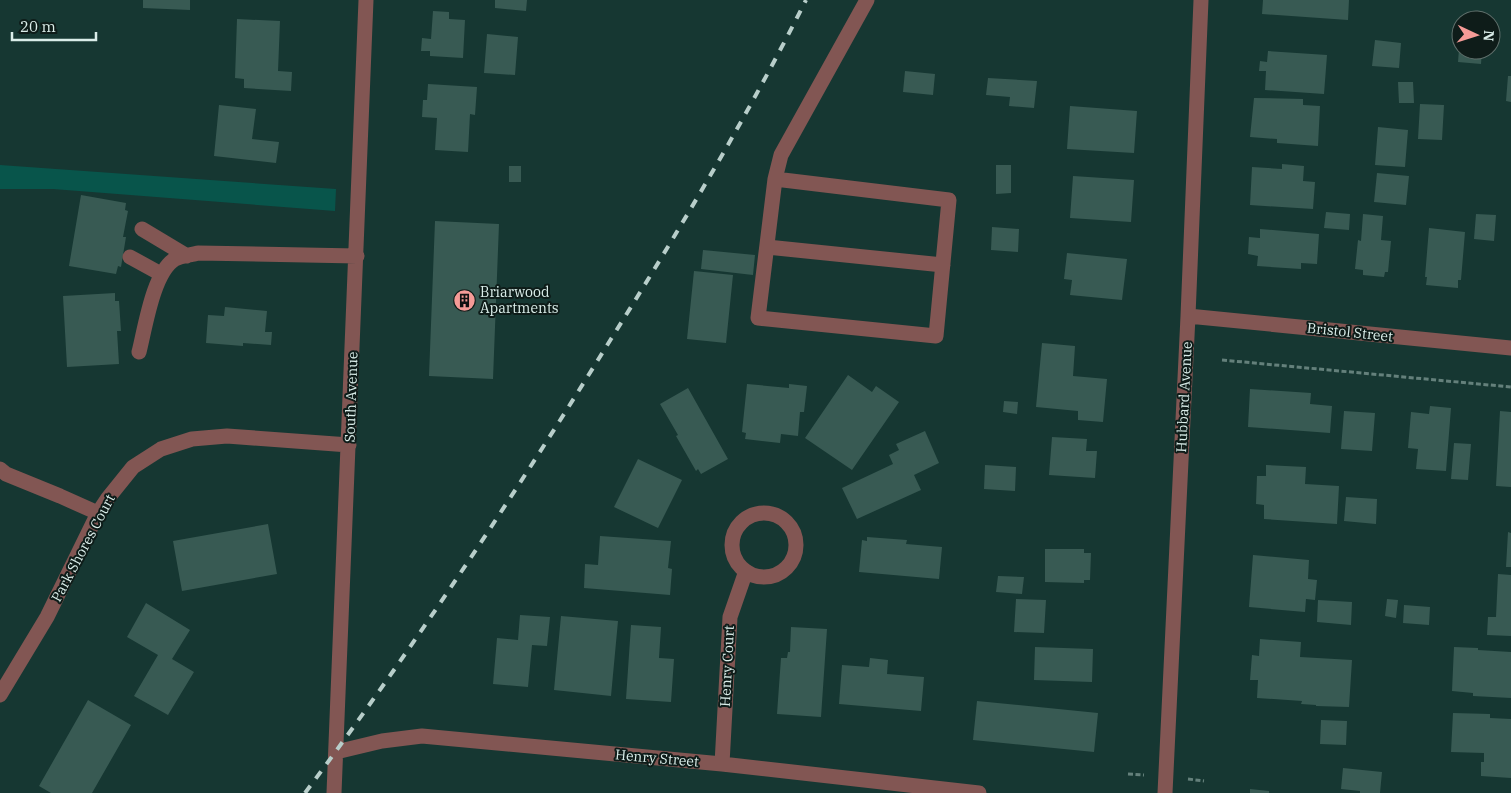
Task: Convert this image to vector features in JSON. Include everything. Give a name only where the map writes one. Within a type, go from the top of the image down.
[{"type":"street","name":"South Avenue","points":[[334,793],[366,0]]},
{"type":"street","points":[[775,179],[949,200],[936,336],[758,318],[775,179],[781,155],[867,0]]},
{"type":"street","name":"Hubbard Avenue","points":[[1165,793],[1201,0]]},
{"type":"street","points":[[142,229],[187,256]]},
{"type":"street","points":[[767,247],[943,265]]},
{"type":"street","points":[[139,352],[153,295],[161,274],[175,260],[198,253],[357,256]]},
{"type":"street","points":[[130,257],[161,274]]},
{"type":"street","name":"Bristol Street","points":[[1188,316],[1511,348]]},
{"type":"street","name":"Park Shores Court","points":[[0,696],[47,617],[98,513],[133,467],[161,448],[192,439],[227,436],[349,445]]},
{"type":"street","points":[[0,469],[6,474],[98,513]]},
{"type":"street","points":[[760,512],[772,513],[783,518],[792,527],[796,539],[796,552],[791,563],[781,572],[770,577],[757,576],[746,571],[737,562],[733,550],[733,537],[738,526],[748,517],[760,512]]},
{"type":"street","name":"Henry Court","points":[[722,764],[730,617],[746,571]]},
{"type":"street","name":"Henry Street","points":[[336,752],[382,741],[422,736],[722,764],[979,793]]},
{"type":"path","points":[[1222,360],[1511,387]]},
{"type":"green space","points":[[0,165],[336,189],[335,211],[53,189],[0,189]]},
{"type":"building","points":[[143,0],[190,0],[190,10],[143,8]]},
{"type":"building","points":[[495,0],[527,0],[526,11],[495,8]]},
{"type":"building","points":[[1263,0],[1349,0],[1348,20],[1262,14]]},
{"type":"building","points":[[433,11],[449,12],[449,19],[465,20],[463,58],[430,56],[430,51],[421,51],[422,38],[431,39]]},
{"type":"building","points":[[237,19],[280,21],[278,71],[292,72],[291,91],[244,88],[244,79],[235,78]]},
{"type":"building","points":[[487,34],[518,37],[515,75],[484,73]]},
{"type":"building","points":[[1375,40],[1401,43],[1399,68],[1372,66]]},
{"type":"building","points":[[1268,51],[1327,55],[1324,94],[1265,90],[1266,71],[1259,71],[1260,61],[1267,62]]},
{"type":"building","points":[[1458,60],[1481,60],[1481,64],[1458,62]]},
{"type":"building","points":[[905,71],[935,74],[933,95],[903,92]]},
{"type":"building","points":[[1508,76],[1511,76],[1511,102],[1506,101]]},
{"type":"building","points":[[988,78],[1037,81],[1034,108],[1009,106],[1010,97],[986,95]]},
{"type":"building","points":[[1398,82],[1413,82],[1414,103],[1399,103]]},
{"type":"building","points":[[428,84],[477,87],[475,115],[470,114],[468,152],[435,150],[437,118],[422,117],[423,100],[427,100]]},
{"type":"building","points":[[1254,98],[1303,99],[1303,105],[1320,106],[1318,146],[1277,143],[1277,139],[1250,137]]},
{"type":"building","points":[[1420,104],[1444,105],[1442,140],[1418,139]]},
{"type":"building","points":[[219,105],[256,109],[252,139],[279,142],[276,163],[214,156]]},
{"type":"building","points":[[1070,106],[1137,111],[1134,153],[1067,149]]},
{"type":"building","points":[[1378,127],[1408,130],[1405,167],[1375,165]]},
{"type":"building","points":[[1282,164],[1304,166],[1303,181],[1315,182],[1313,209],[1250,205],[1252,167],[1282,169]]},
{"type":"building","points":[[996,165],[1011,165],[1011,193],[996,194]]},
{"type":"building","points":[[509,166],[521,166],[521,182],[509,182]]},
{"type":"building","points":[[1377,173],[1409,176],[1406,205],[1374,202]]},
{"type":"building","points":[[1073,176],[1134,180],[1131,222],[1070,218]]},
{"type":"building","points":[[81,195],[126,203],[125,210],[128,211],[123,237],[126,237],[121,267],[118,266],[116,274],[69,266]]},
{"type":"building","points":[[1326,212],[1350,214],[1349,230],[1324,228]]},
{"type":"building","points":[[1363,214],[1383,216],[1381,240],[1391,241],[1388,272],[1385,272],[1384,277],[1363,275],[1363,270],[1355,269],[1358,240],[1361,241]]},
{"type":"building","points":[[1476,214],[1496,215],[1494,241],[1474,239]]},
{"type":"building","name":"Briarwood Apartments","points":[[435,221],[499,224],[493,379],[429,376]]},
{"type":"building","points":[[992,227],[1019,229],[1018,252],[991,250]]},
{"type":"building","points":[[1429,228],[1465,232],[1461,280],[1458,280],[1458,288],[1426,285]]},
{"type":"building","points":[[1260,229],[1319,234],[1317,264],[1301,263],[1301,269],[1257,266],[1258,256],[1248,254],[1249,237],[1260,238]]},
{"type":"building","points":[[703,250],[755,255],[753,275],[701,269]]},
{"type":"building","points":[[1067,253],[1127,259],[1122,300],[1070,295],[1072,280],[1064,279]]},
{"type":"building","points":[[694,271],[733,275],[726,343],[687,339]]},
{"type":"building","points":[[115,293],[115,301],[119,301],[121,331],[117,331],[119,364],[67,367],[63,296]]},
{"type":"building","points":[[225,307],[267,311],[265,332],[272,332],[271,345],[243,343],[243,346],[206,343],[208,315],[224,316]]},
{"type":"building","points":[[1042,343],[1075,346],[1073,376],[1107,379],[1103,422],[1078,420],[1078,411],[1036,407]]},
{"type":"building","points":[[848,375],[872,392],[876,386],[899,402],[852,470],[805,438]]},
{"type":"building","points":[[747,384],[789,388],[789,384],[807,386],[804,412],[800,412],[798,436],[781,434],[780,443],[745,439],[746,433],[742,432]]},
{"type":"building","points":[[688,388],[728,459],[701,474],[698,469],[696,471],[660,404]]},
{"type":"building","points":[[1250,389],[1311,393],[1310,404],[1332,406],[1330,433],[1248,427]]},
{"type":"building","points":[[1004,401],[1018,402],[1017,414],[1003,412]]},
{"type":"building","points":[[1430,406],[1451,408],[1446,471],[1416,469],[1418,449],[1408,448],[1411,412],[1429,414]]},
{"type":"building","points":[[1344,411],[1375,413],[1372,451],[1341,449]]},
{"type":"building","points":[[1500,411],[1511,412],[1511,487],[1496,486]]},
{"type":"building","points":[[925,431],[939,463],[914,475],[921,490],[857,519],[842,488],[893,464],[889,455],[899,450],[896,444]]},
{"type":"building","points":[[1052,437],[1087,439],[1086,451],[1097,451],[1095,478],[1049,475]]},
{"type":"building","points":[[1454,443],[1471,444],[1468,480],[1451,479]]},
{"type":"building","points":[[638,459],[682,480],[658,528],[614,507]]},
{"type":"building","points":[[985,465],[1016,467],[1015,491],[984,489]]},
{"type":"building","points":[[1266,465],[1306,467],[1305,484],[1339,486],[1337,524],[1264,519],[1264,505],[1256,504],[1257,476],[1266,476]]},
{"type":"building","points":[[1346,497],[1377,499],[1376,524],[1344,521]]},
{"type":"building","points":[[268,524],[277,574],[182,591],[173,541]]},
{"type":"building","points":[[1508,532],[1511,533],[1511,567],[1506,567]]},
{"type":"building","points":[[600,536],[671,541],[668,568],[672,569],[670,595],[584,588],[585,564],[598,565]]},
{"type":"building","points":[[867,537],[907,540],[906,544],[942,547],[939,579],[859,572],[862,540],[867,541]]},
{"type":"building","points":[[1045,549],[1084,549],[1084,553],[1091,553],[1090,580],[1084,580],[1084,583],[1045,582]]},
{"type":"building","points":[[1253,555],[1309,560],[1308,579],[1317,580],[1315,600],[1306,599],[1305,612],[1249,607]]},
{"type":"building","points":[[1498,574],[1511,575],[1511,636],[1487,635],[1488,617],[1496,617]]},
{"type":"building","points":[[998,576],[1024,577],[1022,594],[996,592]]},
{"type":"building","points":[[1016,599],[1046,600],[1044,633],[1014,632]]},
{"type":"building","points":[[1387,599],[1398,600],[1396,618],[1385,616]]},
{"type":"building","points":[[1318,600],[1352,602],[1351,625],[1317,622]]},
{"type":"building","points":[[146,603],[190,630],[172,659],[194,672],[168,715],[134,696],[158,655],[127,637]]},
{"type":"building","points":[[1404,605],[1430,607],[1429,625],[1403,623]]},
{"type":"building","points":[[520,615],[550,617],[547,646],[532,645],[528,687],[493,684],[497,638],[518,640]]},
{"type":"building","points":[[561,616],[618,621],[611,696],[554,690]]},
{"type":"building","points":[[631,625],[661,627],[659,658],[674,659],[671,702],[626,699]]},
{"type":"building","points":[[791,627],[827,629],[821,717],[777,714],[781,658],[787,658],[788,652],[790,652]]},
{"type":"building","points":[[1260,639],[1301,642],[1300,657],[1352,660],[1349,707],[1316,706],[1301,704],[1302,701],[1257,698],[1258,680],[1250,680],[1252,655],[1259,656]]},
{"type":"building","points":[[1035,647],[1093,649],[1092,682],[1034,680]]},
{"type":"building","points":[[1454,647],[1511,652],[1511,698],[1473,696],[1473,693],[1452,691]]},
{"type":"building","points":[[870,658],[888,660],[887,674],[924,677],[921,711],[839,704],[842,665],[869,667]]},
{"type":"building","points":[[88,700],[131,725],[92,793],[51,793],[39,786]]},
{"type":"building","points":[[977,701],[1098,713],[1094,752],[973,740]]},
{"type":"building","points":[[1453,713],[1490,714],[1490,718],[1511,719],[1511,778],[1481,776],[1481,762],[1484,762],[1484,753],[1451,752]]},
{"type":"building","points":[[1321,720],[1347,721],[1346,745],[1320,744]]},
{"type":"building","points":[[1343,768],[1382,772],[1380,793],[1360,793],[1360,791],[1341,789]]},
{"type":"building","points":[[1250,789],[1269,791],[1269,793],[1250,793]]},
{"type":"railway","points":[[305,793],[424,626],[501,512],[575,397],[712,172],[784,44],[806,0]]},
{"type":"place","name":"Briarwood Apartments","points":[[464,300]]}]
